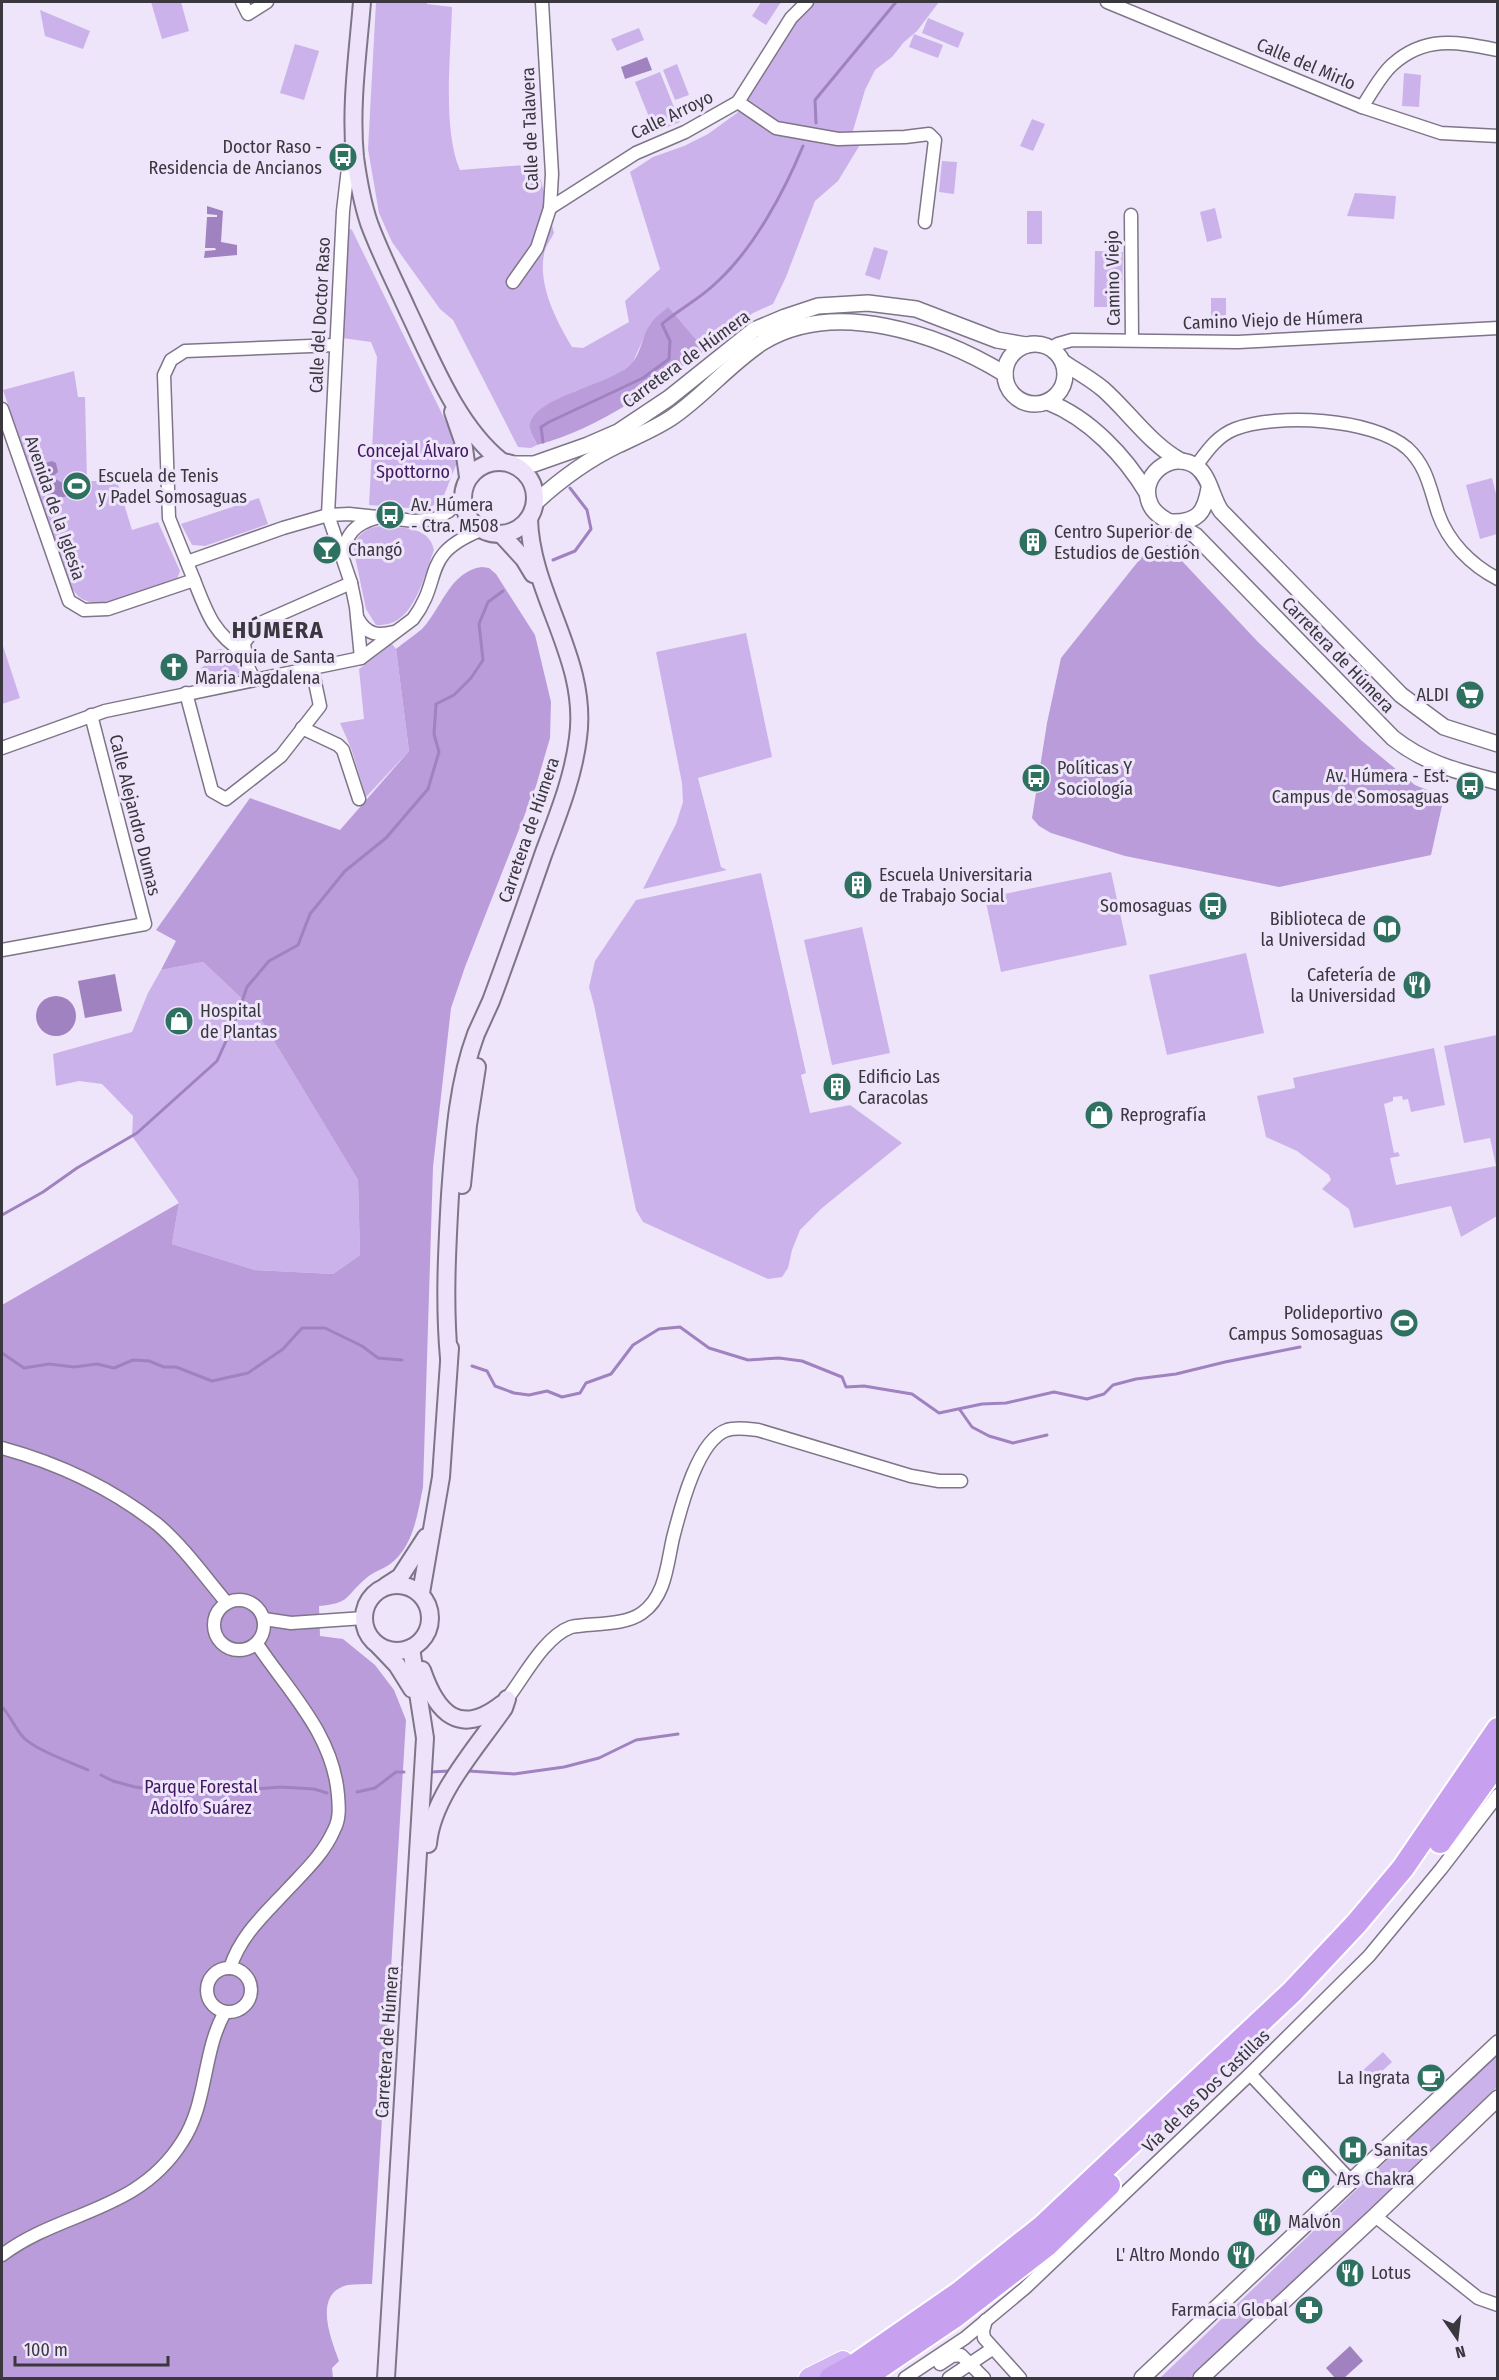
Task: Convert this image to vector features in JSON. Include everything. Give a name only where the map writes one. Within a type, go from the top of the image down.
[{"type":"highway","points":[[831,2379],[959,2293],[1043,2226],[1292,1992],[1356,1924],[1403,1868],[1497,1729]]},
{"type":"highway","points":[[878,2379],[976,2311],[1303,2001],[1369,1932],[1467,1807],[1497,1762]]},
{"type":"highway","points":[[864,2379],[954,2317],[1047,2245]]},
{"type":"highway","points":[[809,2379],[959,2293]]},
{"type":"main road","points":[[362,2],[354,117],[360,188],[369,222],[444,385],[463,441],[468,477],[462,495],[463,507],[469,520],[481,530],[491,534],[517,530],[529,519],[536,501],[531,480],[522,470],[487,450],[444,385]]},
{"type":"main road","points":[[468,477],[477,468],[488,463],[506,462]]},
{"type":"main road","name":"Carretera de Húmera","points":[[421,1593],[441,1477],[449,1358],[446,1320],[454,1132],[465,1073],[476,1035],[562,804],[578,738],[580,708],[575,675],[532,553],[529,519]]},
{"type":"main road","name":"Carretera de Húmera","points":[[502,534],[524,559],[549,599]]},
{"type":"main road","name":"Carretera de Húmera","points":[[384,1588],[400,1577],[432,1526]]},
{"type":"main road","points":[[401,1585],[411,1587],[421,1593],[428,1608],[430,1620],[427,1632],[413,1646],[397,1651],[378,1645],[366,1630],[364,1618],[370,1599],[384,1588],[401,1585]]},
{"type":"main road","name":"Carretera de Húmera","points":[[378,1645],[407,1679],[422,1707]]},
{"type":"main road","points":[[413,1646],[433,1698],[438,1706],[454,1718],[465,1721],[481,1718],[507,1699]]},
{"type":"main road","name":"Carretera de Húmera","points":[[386,2379],[425,1738],[413,1646]]},
{"type":"main road","points":[[416,1893],[425,1872],[429,1831],[437,1807],[504,1708],[507,1699]]},
{"type":"street","points":[[242,2],[248,14],[267,2]]},
{"type":"street","name":"Calle de Talavera","points":[[513,282],[537,248],[550,208],[552,174],[542,2]]},
{"type":"street","name":"Calle Arroyo","points":[[550,208],[636,153],[686,132],[738,102],[790,18],[807,2]]},
{"type":"street","name":"Calle del Mirlo","points":[[1107,2],[1362,107],[1442,133],[1497,136]]},
{"type":"street","points":[[1362,107],[1391,66],[1420,46],[1455,42],[1497,50]]},
{"type":"street","points":[[738,102],[776,128],[838,139],[928,134],[933,136],[935,140],[925,222]]},
{"type":"street","name":"Calle del Doctor Raso","points":[[328,515],[343,211],[354,117]]},
{"type":"street","name":"Camino Viejo","points":[[1131,215],[1132,340]]},
{"type":"street","name":"Carretera de Húmera","points":[[536,501],[591,452],[669,398],[754,330],[818,306],[868,303],[916,309],[998,340],[1026,345]]},
{"type":"street","name":"Carretera de Húmera","points":[[506,462],[534,464],[591,452],[617,445],[648,432],[674,416],[763,342],[792,329],[824,321],[857,322],[887,327],[950,347],[987,363],[1005,374]]},
{"type":"street","name":"Camino Viejo de Húmera","points":[[1052,348],[1072,340],[1238,342],[1497,328]]},
{"type":"street","points":[[1048,402],[1078,417],[1104,441],[1139,480],[1151,507],[1160,516],[1171,522],[1183,522],[1196,517],[1206,506],[1209,488],[1203,473],[1163,449],[1101,387],[1064,363],[1052,348],[1040,344],[1026,345],[1018,350],[1010,358],[1005,374],[1009,389],[1025,403],[1037,405],[1048,402],[1058,394],[1065,382],[1064,363]]},
{"type":"street","points":[[244,652],[224,639],[213,626],[170,518],[164,375],[171,360],[185,351],[336,345]]},
{"type":"street","name":"Avenida de la Iglesia","points":[[2,409],[69,601],[84,610],[108,609],[194,580]]},
{"type":"street","points":[[1147,494],[1149,481],[1157,469],[1168,462],[1189,463],[1234,429],[1277,422],[1324,421],[1371,430],[1393,438],[1417,459],[1426,473],[1442,522],[1453,541],[1467,558],[1497,579]]},
{"type":"street","name":"Carretera de Húmera","points":[[1209,488],[1221,512],[1401,695],[1444,727],[1497,744]]},
{"type":"street","points":[[187,562],[283,528],[328,515],[349,514],[415,521],[435,519],[449,511],[462,495]]},
{"type":"street","points":[[328,515],[351,583],[361,658]]},
{"type":"street","points":[[342,556],[346,539],[354,527],[380,517]]},
{"type":"street","name":"Carretera de Húmera","points":[[1171,522],[1185,528],[1196,537],[1393,738],[1413,754],[1442,767],[1497,782]]},
{"type":"street","points":[[2,748],[91,715],[186,693],[361,658],[413,619],[419,610],[437,562],[445,550],[463,537],[481,530]]},
{"type":"street","points":[[254,679],[244,652],[246,637],[258,624],[351,583]]},
{"type":"street","points":[[357,617],[362,626],[377,635],[398,631]]},
{"type":"street","points":[[224,639],[246,637]]},
{"type":"street","points":[[186,693],[212,791],[226,799],[281,756],[320,706],[312,668]]},
{"type":"street","name":"Calle Alejandro Dumas","points":[[2,950],[145,924],[91,715]]},
{"type":"street","points":[[302,728],[338,745],[345,754],[359,800]]},
{"type":"street","points":[[507,1699],[544,1648],[562,1630],[637,1616],[651,1605],[664,1579],[679,1516],[699,1461],[708,1445],[726,1430],[743,1428],[758,1430],[911,1476],[939,1481],[961,1481]]},
{"type":"street","points":[[2,1448],[31,1456],[114,1495],[158,1526],[227,1603]]},
{"type":"street","points":[[234,1600],[249,1602],[261,1612],[264,1619],[264,1632],[257,1644],[243,1650],[228,1648],[217,1637],[214,1629],[216,1614],[227,1603],[234,1600]]},
{"type":"street","points":[[264,1619],[291,1623],[364,1618]]},
{"type":"street","points":[[230,1968],[236,1951],[255,1922],[321,1852],[335,1830],[340,1813],[337,1779],[331,1758],[320,1734],[307,1712],[257,1644]]},
{"type":"street","name":"Vía de las Dos Castillas","points":[[905,2379],[986,2320],[1049,2266],[1250,2074],[1369,1956],[1441,1869],[1497,1795]]},
{"type":"street","points":[[230,1968],[245,1975],[250,1984],[251,1994],[246,2004],[237,2011],[225,2012],[211,2004],[206,1989],[213,1974],[221,1969],[230,1968]]},
{"type":"street","points":[[2,2255],[39,2233],[123,2197],[157,2174],[183,2142],[202,2099],[216,2028],[225,2012]]},
{"type":"street","points":[[1142,2379],[1497,2043]]},
{"type":"street","points":[[1250,2074],[1351,2181]]},
{"type":"street","points":[[1201,2379],[1497,2098]]},
{"type":"street","points":[[1375,2216],[1478,2298],[1497,2305]]},
{"type":"street","points":[[986,2320],[983,2334],[992,2349],[1020,2379]]},
{"type":"street","points":[[949,2379],[992,2349]]},
{"type":"street","points":[[916,2379],[955,2355],[963,2356],[984,2379]]},
{"type":"green space","points":[[151,2],[181,2],[189,31],[162,39]]},
{"type":"green space","points":[[376,2],[427,2],[427,4],[452,7],[449,113],[454,153],[460,170],[537,164],[554,233],[544,254],[546,290],[560,326],[572,347],[583,348],[629,322],[625,301],[660,269],[630,172],[653,157],[684,146],[708,134],[737,113],[794,19],[812,2],[939,2],[917,31],[892,57],[875,70],[865,90],[852,134],[861,143],[838,181],[815,201],[786,277],[773,304],[753,313],[705,350],[668,308],[650,324],[632,364],[595,386],[575,391],[530,430],[537,445],[531,448],[518,447],[453,320],[440,309],[392,242],[379,213],[368,149]]},
{"type":"green space","points":[[761,2],[781,2],[766,25],[752,16]]},
{"type":"green space","points":[[40,10],[90,31],[83,49],[45,36]]},
{"type":"green space","points":[[928,18],[964,33],[958,48],[922,33]]},
{"type":"green space","points":[[639,28],[644,40],[617,51],[611,39]]},
{"type":"green space","points":[[914,34],[943,45],[938,58],[909,47]]},
{"type":"green space","points":[[295,44],[319,51],[304,100],[280,93]]},
{"type":"green space","points":[[677,64],[689,95],[675,100],[663,70]]},
{"type":"green space","points":[[660,72],[680,122],[655,132],[635,82]]},
{"type":"green space","points":[[1404,73],[1421,75],[1419,107],[1402,106]]},
{"type":"green space","points":[[1032,119],[1045,124],[1033,151],[1020,146]]},
{"type":"green space","points":[[942,161],[957,162],[954,194],[939,192]]},
{"type":"green space","points":[[1355,193],[1396,196],[1394,219],[1347,216]]},
{"type":"green space","points":[[1215,208],[1222,238],[1207,242],[1200,212]]},
{"type":"green space","points":[[1027,211],[1042,211],[1042,244],[1027,244]]},
{"type":"green space","name":"Concejal Álvaro Spottorno","points":[[348,228],[352,230],[448,426],[458,460],[441,503],[422,509],[369,505],[377,357],[371,342],[342,338]]},
{"type":"green space","points":[[874,247],[888,251],[880,280],[865,275]]},
{"type":"green space","points":[[1095,251],[1123,252],[1122,307],[1094,307]]},
{"type":"green space","points":[[1211,298],[1226,298],[1226,329],[1211,329]]},
{"type":"green space","points":[[668,307],[705,350],[645,393],[605,418],[537,445],[530,430],[533,417],[542,408],[556,400],[607,379],[631,364],[638,354],[648,327]]},
{"type":"green space","name":"Escuela de Tenis y Padel Somosaguas","points":[[74,371],[78,397],[85,397],[87,481],[117,481],[132,530],[158,522],[180,571],[177,579],[130,596],[105,602],[84,600],[71,586],[3,390]]},
{"type":"green space","points":[[1492,478],[1497,498],[1497,534],[1480,539],[1466,485]]},
{"type":"green space","points":[[259,498],[268,524],[205,546],[192,545],[181,524]]},
{"type":"green space","points":[[380,526],[413,529],[420,532],[431,542],[434,550],[421,587],[408,610],[389,624],[376,625],[366,609],[353,547],[363,532]]},
{"type":"green space","points":[[1167,545],[1258,642],[1362,741],[1415,785],[1444,797],[1431,855],[1279,887],[1125,856],[1051,833],[1039,826],[1032,818],[1047,723],[1061,658],[1144,554],[1153,559]]},
{"type":"green space","name":"Parque Forestal Adolfo Suárez","points":[[482,567],[489,568],[496,574],[535,635],[551,702],[550,738],[536,786],[451,1008],[433,1167],[423,1487],[417,1516],[407,1545],[395,1560],[368,1577],[342,1601],[319,1606],[320,1636],[343,1639],[375,1665],[394,1690],[406,1720],[372,2284],[348,2285],[337,2290],[330,2297],[327,2318],[339,2361],[332,2368],[333,2378],[2,2378],[2,1305],[179,1203],[172,1244],[255,1270],[333,1274],[360,1255],[358,1180],[257,1013],[203,962],[161,970],[176,941],[156,930],[250,798],[340,830],[409,751],[396,649],[422,629],[462,575]]},
{"type":"green space","points":[[746,633],[772,757],[698,778],[721,867],[727,870],[643,889],[676,824],[683,802],[682,783],[656,652]]},
{"type":"green space","points":[[2,643],[20,698],[2,704]]},
{"type":"green space","points":[[392,644],[396,649],[409,751],[366,797],[351,748],[340,723],[364,719],[359,669]]},
{"type":"green space","points":[[221,649],[236,658],[241,674],[199,683],[196,672],[214,658],[215,650]]},
{"type":"green space","points":[[1111,872],[1127,945],[1001,972],[985,898]]},
{"type":"green space","points":[[761,873],[806,1073],[801,1075],[810,1113],[850,1105],[902,1143],[822,1208],[800,1230],[788,1268],[782,1277],[768,1279],[643,1222],[636,1210],[589,987],[595,961],[636,900]]},
{"type":"green space","points":[[862,927],[890,1053],[832,1065],[804,940]]},
{"type":"green space","points":[[1246,953],[1264,1033],[1167,1055],[1149,975]]},
{"type":"green space","points":[[203,962],[257,1013],[358,1180],[360,1255],[333,1274],[255,1270],[172,1244],[179,1203],[132,1136],[133,1116],[102,1084],[79,1081],[56,1086],[53,1054],[132,1032],[148,993],[161,970]]},
{"type":"green space","points":[[1497,1035],[1497,1216],[1461,1237],[1451,1206],[1354,1228],[1349,1209],[1322,1189],[1331,1180],[1329,1175],[1297,1151],[1266,1137],[1257,1096],[1295,1088],[1293,1078],[1434,1048],[1445,1105],[1411,1112],[1408,1099],[1403,1100],[1402,1096],[1393,1097],[1393,1101],[1384,1104],[1394,1153],[1398,1152],[1400,1156],[1390,1158],[1396,1185],[1496,1166],[1490,1138],[1464,1143],[1444,1046]]},
{"type":"green space","points":[[1383,2052],[1392,2062],[1369,2083],[1360,2073]]},
{"type":"green space","points":[[1497,2055],[1497,2087],[1237,2337],[1190,2378],[1160,2378]]},
{"type":"shaded area","points":[[647,57],[652,70],[625,79],[621,67]]},
{"type":"shaded area","points":[[207,206],[223,211],[221,242],[237,245],[237,255],[204,258],[205,251],[216,250],[205,248],[207,217],[217,217],[217,215],[207,214]]},
{"type":"shaded area","points":[[52,461],[56,463],[58,472],[52,477],[66,485],[68,496],[50,500],[37,466]]},
{"type":"shaded area","points":[[115,974],[122,1011],[85,1018],[78,981]]},
{"type":"shaded area","points":[[56,996],[70,1002],[76,1016],[70,1030],[56,1036],[42,1030],[36,1016],[42,1002]]},
{"type":"shaded area","points":[[1350,2346],[1363,2361],[1344,2378],[1335,2378],[1326,2368]]},
{"type":"waterway","points":[[816,123],[815,100],[896,2]]},
{"type":"waterway","points":[[543,442],[541,427],[643,378],[669,359],[670,341],[662,324],[710,288],[743,253],[767,218],[803,146]]},
{"type":"waterway","points":[[553,560],[575,551],[591,529],[587,510],[570,488]]},
{"type":"waterway","points":[[2,1215],[137,1133],[217,1061],[236,1019],[247,987],[269,961],[298,945],[310,914],[345,871],[386,838],[428,789],[439,752],[434,734],[436,704],[454,695],[471,678],[483,660],[479,624],[488,602],[503,591]]},
{"type":"waterway","points":[[472,1366],[487,1371],[495,1386],[514,1393],[529,1395],[547,1391],[562,1397],[580,1393],[586,1383],[611,1374],[633,1345],[659,1329],[680,1327],[709,1348],[748,1360],[779,1358],[802,1361],[842,1377],[846,1387],[864,1386],[912,1394],[939,1413],[982,1404],[1006,1403],[1054,1392],[1087,1399],[1104,1394],[1113,1385],[1136,1379],[1176,1374],[1300,1347]]},
{"type":"waterway","points":[[2,1353],[24,1368],[49,1364],[74,1367],[97,1364],[114,1368],[133,1360],[149,1361],[164,1367],[176,1367],[212,1381],[248,1373],[283,1349],[302,1328],[325,1328],[362,1346],[378,1358],[402,1360]]},
{"type":"waterway","points":[[960,1410],[972,1427],[989,1436],[1013,1443],[1047,1435]]},
{"type":"waterway","points":[[2,1707],[29,1742],[88,1770]]},
{"type":"waterway","points":[[469,1771],[514,1774],[564,1767],[599,1758],[636,1740],[678,1734]]},
{"type":"waterway","points":[[431,1772],[449,1771]]},
{"type":"waterway","points":[[357,1792],[375,1788],[396,1772],[404,1772]]},
{"type":"waterway","points":[[101,1775],[135,1787],[187,1794],[281,1787],[314,1789],[327,1793]]},
{"type":"place","name":"Doctor Raso - Residencia de Ancianos","points":[[343,157]]},
{"type":"place","name":"Escuela de Tenis y Padel Somosaguas","points":[[77,486]]},
{"type":"place","name":"Av. Húmera - Ctra. M508","points":[[390,515]]},
{"type":"place","name":"Centro Superior de Estudios de Gestión","points":[[1033,542]]},
{"type":"place","name":"Changó","points":[[327,550]]},
{"type":"place","name":"Parroquia de Santa Maria Magdalena","points":[[174,667]]},
{"type":"place","name":"ALDI","points":[[1470,695]]},
{"type":"place","name":"Políticas Y Sociología","points":[[1036,778]]},
{"type":"place","name":"Av. Húmera - Est. Campus de Somosaguas","points":[[1470,786]]},
{"type":"place","name":"Escuela Universitaria de Trabajo Social","points":[[858,885]]},
{"type":"place","name":"Somosaguas","points":[[1213,906]]},
{"type":"place","name":"Biblioteca de la Universidad","points":[[1387,929]]},
{"type":"place","name":"Cafetería de la Universidad","points":[[1417,985]]},
{"type":"place","name":"Hospital de Plantas","points":[[179,1021]]},
{"type":"place","name":"Edificio Las Caracolas","points":[[837,1087]]},
{"type":"place","name":"Reprografía","points":[[1099,1115]]},
{"type":"place","name":"Polideportivo Campus Somosaguas","points":[[1404,1323]]},
{"type":"place","name":"La Ingrata","points":[[1431,2078]]},
{"type":"place","name":"Sanitas","points":[[1353,2150]]},
{"type":"place","name":"Ars Chakra","points":[[1316,2179]]},
{"type":"place","name":"Malvón","points":[[1267,2222]]},
{"type":"place","name":"L' Altro Mondo","points":[[1241,2255]]},
{"type":"place","name":"Lotus","points":[[1350,2273]]},
{"type":"place","name":"Farmacia Global","points":[[1309,2310]]},
{"type":"district","name":"HÚMERA","points":[[278,630]]}]
